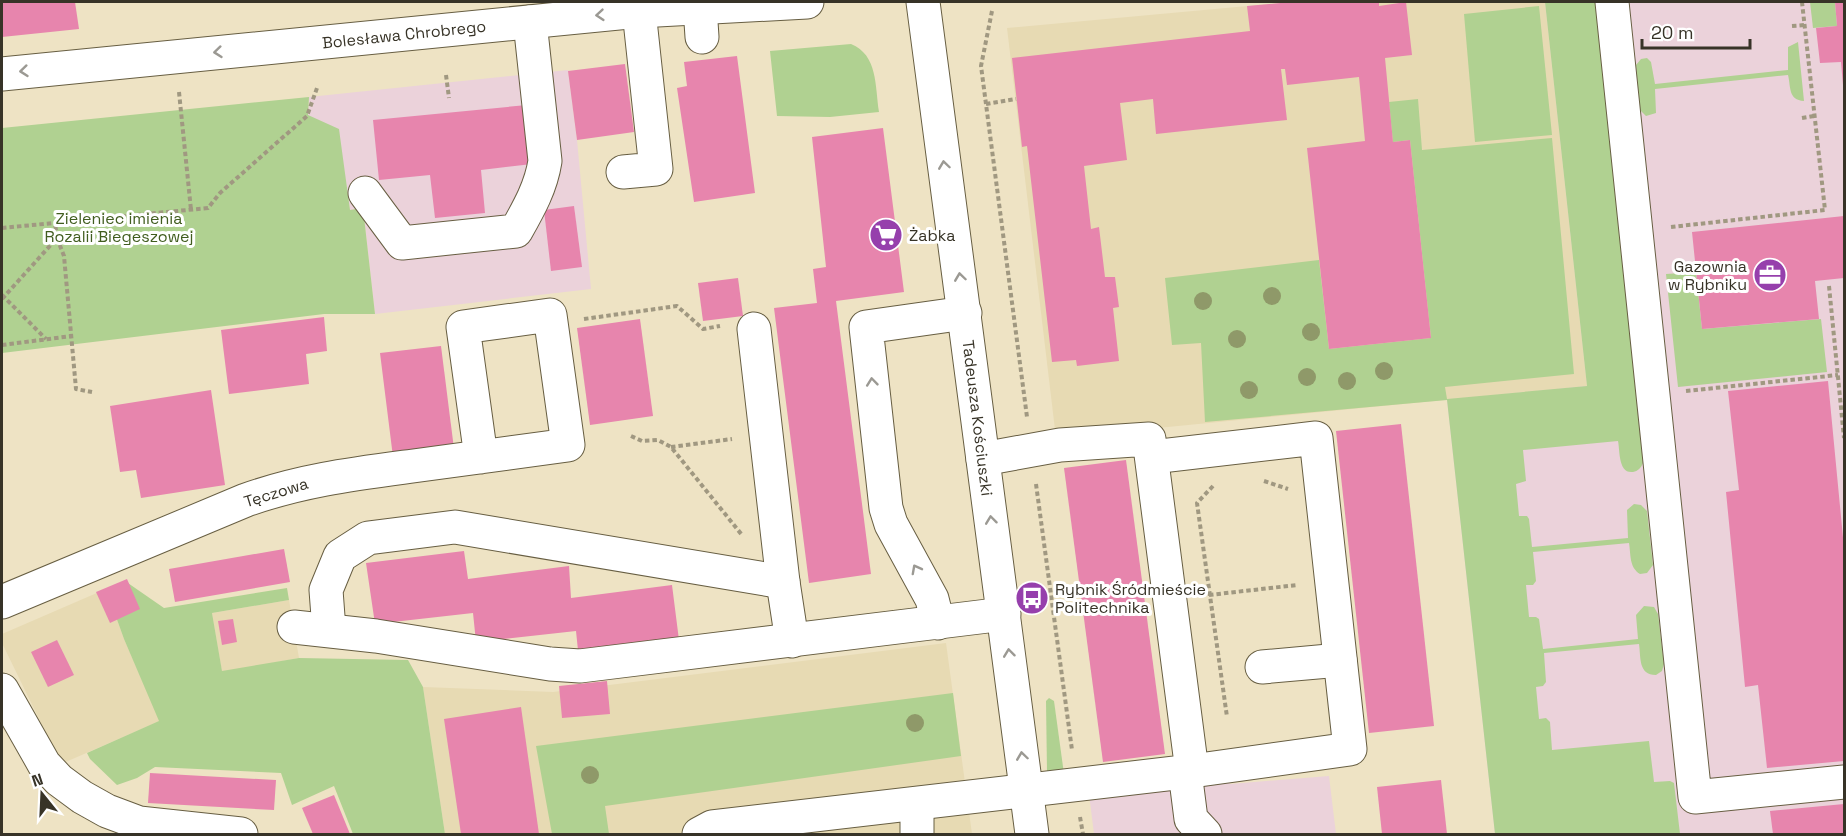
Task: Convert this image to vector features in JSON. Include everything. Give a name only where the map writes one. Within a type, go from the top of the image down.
[{"type":"street","name":"Bolesława Chrobrego","points":[[2,74],[639,11],[701,22],[807,2]]},
{"type":"street","name":"Tadeusza Kościuszki","points":[[923,2],[1032,834]]},
{"type":"street","points":[[1612,2],[1695,797],[1845,782]]},
{"type":"street","points":[[623,172],[656,169],[639,11]]},
{"type":"street","points":[[365,193],[402,243],[516,231],[537,193],[545,161],[530,22]]},
{"type":"street","points":[[938,623],[932,599],[891,524],[886,508],[866,327],[965,313]]},
{"type":"street","points":[[481,457],[464,327],[550,315],[551,324]]},
{"type":"street","name":"Tęczowa","points":[[2,602],[246,500],[282,488],[322,478],[568,445],[551,324]]},
{"type":"street","points":[[754,329],[792,641]]},
{"type":"street","points":[[699,834],[712,827],[917,819],[1026,790],[1350,749],[1316,438],[1152,457]]},
{"type":"street","points":[[983,459],[1060,445],[1149,439],[1170,599],[1191,819],[1204,834]]},
{"type":"street","points":[[329,630],[326,590],[340,556],[368,538],[455,527],[744,577],[782,572]]},
{"type":"street","points":[[294,627],[376,636],[550,664],[580,666],[1004,614]]},
{"type":"street","points":[[1262,667],[1340,660]]},
{"type":"street","points":[[2,690],[44,764],[59,780],[82,797],[107,811],[139,823],[241,834]]},
{"type":"path","points":[[1668,227],[1825,210],[1802,2]]},
{"type":"path","points":[[1792,26],[1805,25]]},
{"type":"path","points":[[446,75],[448,98]]},
{"type":"path","points":[[178,88],[191,210]]},
{"type":"path","points":[[2,228],[208,208],[220,193],[307,116],[317,88]]},
{"type":"path","points":[[986,104],[1016,99]]},
{"type":"path","points":[[1802,118],[1814,117]]},
{"type":"path","points":[[55,223],[57,238],[64,256],[76,389],[92,393]]},
{"type":"path","points":[[47,339],[2,297],[57,238]]},
{"type":"path","points":[[1829,286],[1838,375],[1843,397],[1845,438]]},
{"type":"path","points":[[551,324],[677,306],[703,329],[738,323],[754,329]]},
{"type":"path","points":[[2,345],[72,336]]},
{"type":"path","points":[[1685,391],[1838,375]]},
{"type":"path","points":[[670,447],[691,446],[766,433]]},
{"type":"path","points":[[631,436],[642,441],[658,440],[670,447],[760,556],[782,572]]},
{"type":"path","points":[[1255,478],[1288,489],[1322,485]]},
{"type":"path","points":[[1214,484],[1197,503],[1227,717]]},
{"type":"path","points":[[1170,599],[1332,581]]},
{"type":"shaded area","points":[[1291,2],[1545,2],[1587,386],[1056,438],[1007,28]]},
{"type":"shaded area","points":[[1545,2],[1844,2],[1844,834],[1495,834],[1447,400],[1587,385]]},
{"type":"shaded area","points":[[568,70],[591,289],[375,314],[363,208],[350,210],[346,184],[308,115],[309,97]]},
{"type":"shaded area","points":[[106,589],[124,639],[160,721],[61,764],[2,643],[2,634]]},
{"type":"shaded area","points":[[289,600],[299,658],[222,672],[212,613]]},
{"type":"shaded area","points":[[946,643],[972,834],[445,834],[423,687],[553,692]]},
{"type":"shaded area","points":[[1329,776],[1336,834],[1094,834],[1089,794],[1229,777],[1230,784]]},
{"type":"green space","points":[[1545,2],[1597,2],[1643,463],[1635,472],[1628,472],[1622,465],[1618,441],[1523,450],[1526,481],[1516,484],[1519,516],[1527,516],[1529,519],[1532,547],[1628,538],[1627,510],[1634,504],[1641,505],[1647,511],[1653,565],[1647,573],[1640,574],[1636,571],[1631,560],[1629,543],[1533,552],[1536,581],[1533,585],[1526,585],[1529,617],[1539,619],[1543,649],[1638,639],[1636,615],[1644,606],[1654,607],[1658,614],[1664,664],[1662,671],[1656,675],[1646,672],[1643,669],[1639,644],[1544,653],[1546,682],[1543,686],[1536,687],[1539,719],[1546,718],[1550,722],[1552,750],[1649,741],[1654,782],[1674,783],[1680,834],[1495,834],[1447,400],[1205,422],[1201,343],[1172,345],[1165,278],[1319,260],[1329,349],[1431,338],[1410,140],[1393,142],[1389,102],[1418,99],[1422,150],[1552,138],[1574,374],[1445,387],[1447,399],[1587,386]]},
{"type":"green space","points":[[1810,2],[1835,2],[1837,26],[1813,28]]},
{"type":"green space","points":[[1539,6],[1552,135],[1475,142],[1464,14]]},
{"type":"green space","points":[[1798,42],[1804,101],[1793,95],[1788,75],[1655,89],[1656,113],[1646,116],[1640,110],[1636,65],[1641,59],[1647,58],[1651,62],[1655,84],[1788,70],[1788,47]]},
{"type":"green space","points":[[851,44],[860,49],[871,63],[876,82],[879,112],[830,117],[777,116],[770,51]]},
{"type":"green space","name":"Zieleniec imienia Rozalii Biegeszowej","points":[[309,97],[308,115],[339,129],[350,210],[363,208],[375,314],[324,314],[2,353],[2,128]]},
{"type":"green space","points":[[1696,272],[1702,329],[1821,319],[1827,372],[1678,387],[1666,274]]},
{"type":"green space","points":[[125,581],[164,608],[287,588],[289,600],[212,613],[222,671],[299,658],[408,660],[423,687],[445,834],[353,834],[334,786],[292,805],[281,773],[155,767],[137,778],[117,785],[90,759],[87,753],[159,721],[124,639],[106,589]]},
{"type":"green space","points":[[953,693],[961,756],[605,806],[609,834],[552,834],[536,746]]},
{"type":"green space","points":[[1049,698],[1054,701],[1064,774],[1047,771],[1046,701]]},
{"type":"building","points":[[2,2],[75,2],[79,29],[2,37]]},
{"type":"building","points":[[1291,2],[1379,2],[1379,6],[1406,2],[1412,55],[1385,58],[1393,142],[1410,140],[1431,338],[1329,349],[1307,148],[1365,141],[1359,77],[1287,85],[1285,69],[1281,69],[1287,120],[1156,134],[1153,99],[1120,103],[1127,160],[1084,166],[1091,229],[1099,227],[1105,277],[1115,277],[1119,307],[1113,308],[1119,361],[1077,366],[1076,360],[1052,362],[1027,146],[1022,147],[1012,58],[1250,31],[1247,6]]},
{"type":"building","points":[[1835,2],[1844,2],[1844,85],[1841,62],[1820,63],[1816,28],[1837,26]]},
{"type":"building","points":[[737,56],[755,193],[694,202],[677,88],[687,86],[684,62]]},
{"type":"building","points":[[625,64],[634,132],[577,140],[568,71]]},
{"type":"building","points":[[527,105],[532,164],[481,170],[485,213],[435,218],[430,175],[379,180],[373,120]]},
{"type":"building","points":[[883,128],[904,292],[836,301],[871,574],[809,583],[774,308],[817,303],[813,269],[826,267],[812,137]]},
{"type":"building","points":[[574,206],[582,267],[551,271],[544,210]]},
{"type":"building","name":"Gazownia w Rybniku","points":[[1844,216],[1844,278],[1815,281],[1819,319],[1702,329],[1692,232]]},
{"type":"building","points":[[738,278],[743,316],[703,321],[698,283]]},
{"type":"building","points":[[324,317],[327,351],[306,354],[309,384],[229,394],[221,330]]},
{"type":"building","points":[[640,319],[653,416],[590,425],[577,328]]},
{"type":"building","points":[[441,346],[454,449],[393,457],[380,353]]},
{"type":"building","points":[[1828,381],[1844,548],[1844,761],[1767,768],[1758,685],[1745,687],[1726,492],[1739,490],[1728,391]]},
{"type":"building","points":[[211,390],[225,485],[141,498],[136,470],[120,472],[110,406]]},
{"type":"building","points":[[1401,424],[1434,726],[1369,733],[1336,431]]},
{"type":"building","points":[[1126,460],[1165,754],[1103,762],[1064,468]]},
{"type":"building","points":[[284,549],[290,582],[175,602],[169,569]]},
{"type":"building","points":[[464,551],[468,579],[569,566],[571,598],[672,585],[680,648],[579,660],[576,631],[476,642],[473,613],[375,624],[366,563]]},
{"type":"building","points":[[127,579],[140,609],[110,623],[96,592]]},
{"type":"building","points":[[233,619],[237,642],[222,645],[218,621]]},
{"type":"building","points":[[57,640],[74,675],[48,687],[31,652]]},
{"type":"building","points":[[607,681],[610,714],[562,718],[559,686]]},
{"type":"building","points":[[521,707],[539,834],[461,834],[444,719]]},
{"type":"building","points":[[150,773],[276,780],[274,810],[148,803]]},
{"type":"building","points":[[1441,780],[1447,834],[1382,834],[1377,787]]},
{"type":"building","points":[[334,795],[350,834],[313,834],[302,808]]},
{"type":"building","points":[[1844,804],[1844,834],[1773,834],[1770,811]]},
{"type":"place","name":"Żabka","points":[[886,235]]},
{"type":"place","name":"Gazownia w Rybniku","points":[[1770,275]]},
{"type":"place","name":"Rybnik Śródmieście Politechnika","points":[[1032,598]]}]
